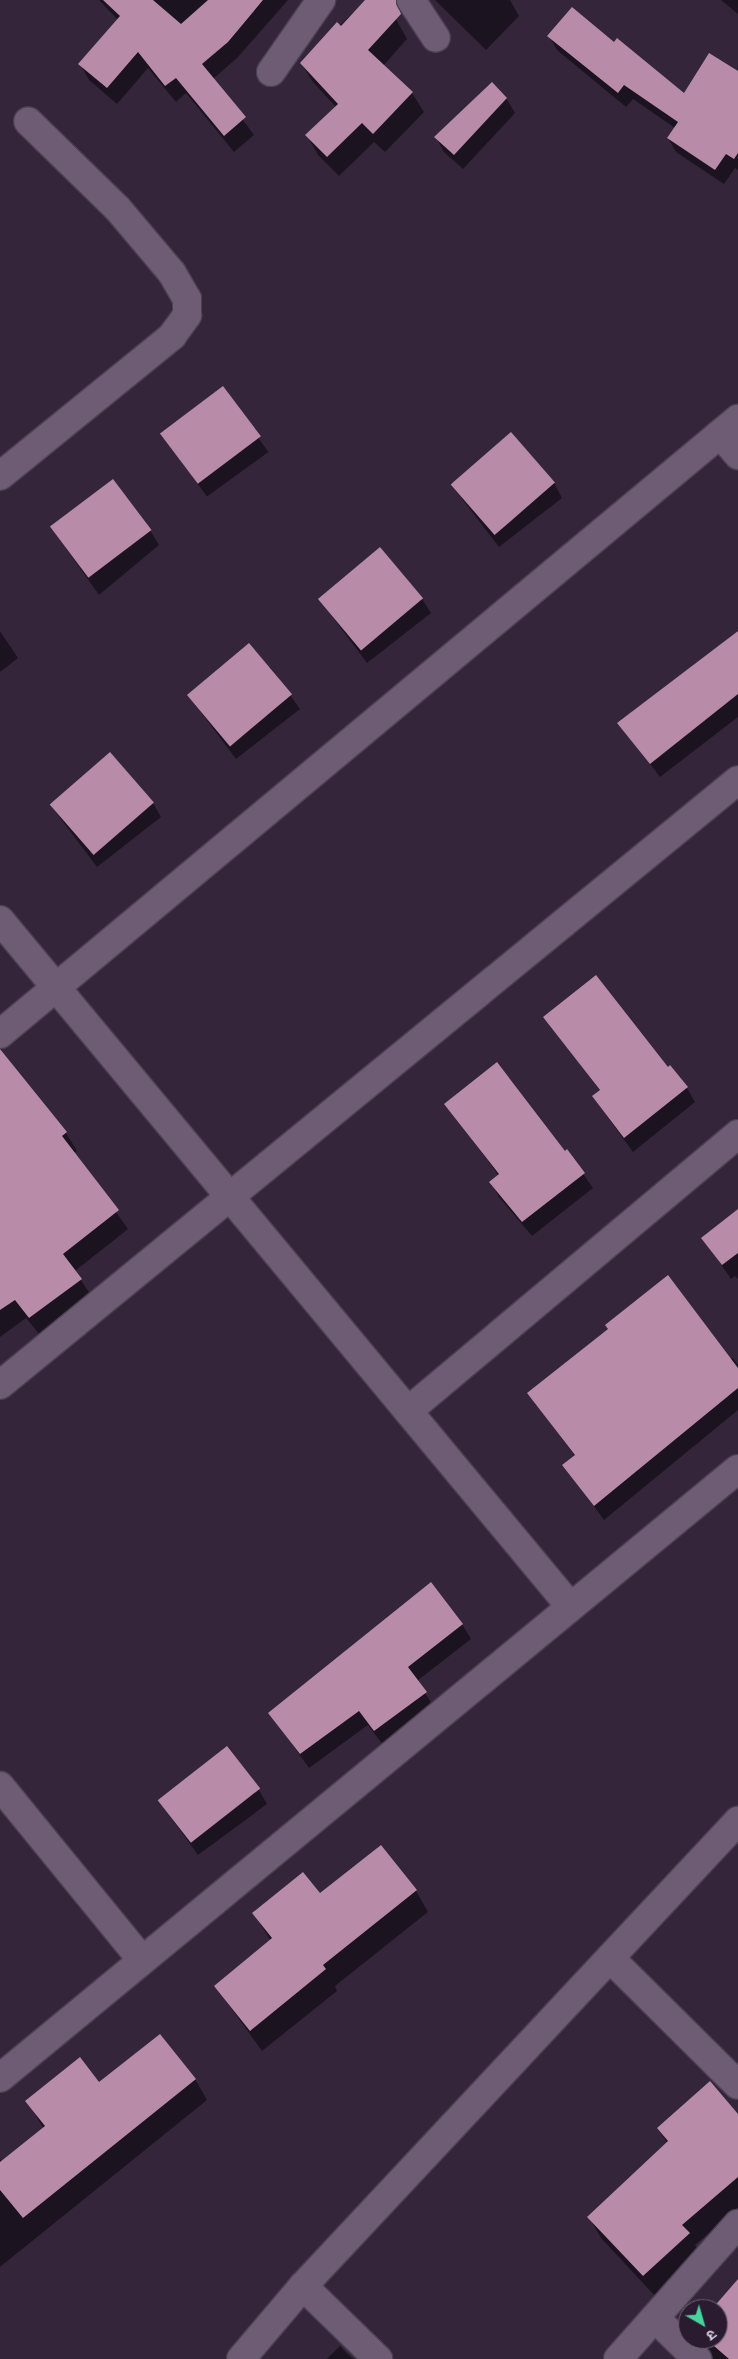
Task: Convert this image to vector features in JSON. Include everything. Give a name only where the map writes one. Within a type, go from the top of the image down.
[{"type":"street","points":[[271,72],[321,0]]},
{"type":"street","points":[[411,0],[436,38]]},
{"type":"street","points":[[0,476],[172,336],[187,315],[187,299],[172,273],[117,208],[28,121]]},
{"type":"street","points":[[0,1034],[729,426],[738,455]]},
{"type":"street","points":[[0,1384],[228,1195],[738,780]]},
{"type":"street","points":[[0,920],[570,1606]]},
{"type":"street","points":[[408,1411],[738,1134]]},
{"type":"street","points":[[0,2078],[738,1469]]},
{"type":"street","points":[[0,1786],[142,1960]]},
{"type":"street","points":[[242,2359],[303,2286],[738,1821]]},
{"type":"street","points":[[610,1958],[738,2085]]},
{"type":"street","points":[[618,2359],[738,2224]]},
{"type":"street","points":[[303,2286],[378,2359]]},
{"type":"street","points":[[655,2318],[697,2359]]},
{"type":"building","points":[[103,0],[153,0],[181,24],[208,0],[263,0],[228,42],[202,64],[246,117],[224,136],[176,78],[165,86],[138,52],[107,88],[78,64],[120,16]]},
{"type":"building","points":[[365,0],[396,0],[401,14],[368,50],[413,92],[373,134],[362,123],[327,157],[305,135],[338,104],[300,63],[337,22],[341,26]]},
{"type":"building","points":[[572,7],[614,42],[617,38],[684,93],[709,53],[738,71],[738,153],[734,159],[726,154],[715,170],[667,138],[678,122],[624,85],[618,93],[547,36]]},
{"type":"building","points":[[492,82],[507,98],[454,155],[434,137]]},
{"type":"building","points":[[223,386],[261,436],[198,484],[160,434]]},
{"type":"building","points":[[511,432],[555,483],[495,535],[451,484]]},
{"type":"building","points":[[113,479],[152,530],[88,578],[50,527]]},
{"type":"building","points":[[380,547],[423,598],[361,650],[318,599]]},
{"type":"building","points":[[738,631],[738,694],[650,764],[617,723]]},
{"type":"building","points":[[249,643],[292,694],[230,746],[187,695]]},
{"type":"building","points":[[110,752],[154,803],[94,855],[50,804]]},
{"type":"building","points":[[596,975],[668,1067],[670,1065],[688,1087],[624,1138],[592,1096],[600,1090],[543,1017]]},
{"type":"building","points":[[0,1049],[67,1132],[62,1136],[119,1210],[63,1254],[82,1279],[29,1318],[15,1300],[0,1310]]},
{"type":"building","points":[[497,1062],[565,1151],[567,1149],[585,1173],[522,1222],[489,1182],[499,1174],[444,1104]]},
{"type":"building","points":[[738,1209],[738,1253],[722,1265],[701,1238]]},
{"type":"building","points":[[668,1275],[738,1368],[738,1388],[594,1506],[562,1465],[575,1455],[527,1393],[608,1329],[605,1325]]},
{"type":"building","points":[[431,1582],[463,1624],[408,1667],[427,1692],[374,1731],[359,1711],[300,1754],[268,1713]]},
{"type":"building","points":[[227,1746],[260,1789],[191,1843],[158,1800]]},
{"type":"building","points":[[381,1845],[417,1890],[323,1965],[326,1969],[250,2031],[214,1986],[272,1938],[252,1913],[303,1872],[320,1893]]},
{"type":"building","points":[[160,2034],[196,2079],[23,2218],[0,2190],[0,2162],[45,2126],[25,2101],[80,2057],[99,2082]]},
{"type":"building","points":[[710,2081],[738,2114],[738,2177],[682,2225],[690,2233],[643,2276],[587,2217],[668,2141],[657,2128]]},
{"type":"building","points":[[738,2279],[738,2359],[729,2359],[718,2349],[728,2349],[728,2299],[721,2299]]}]
